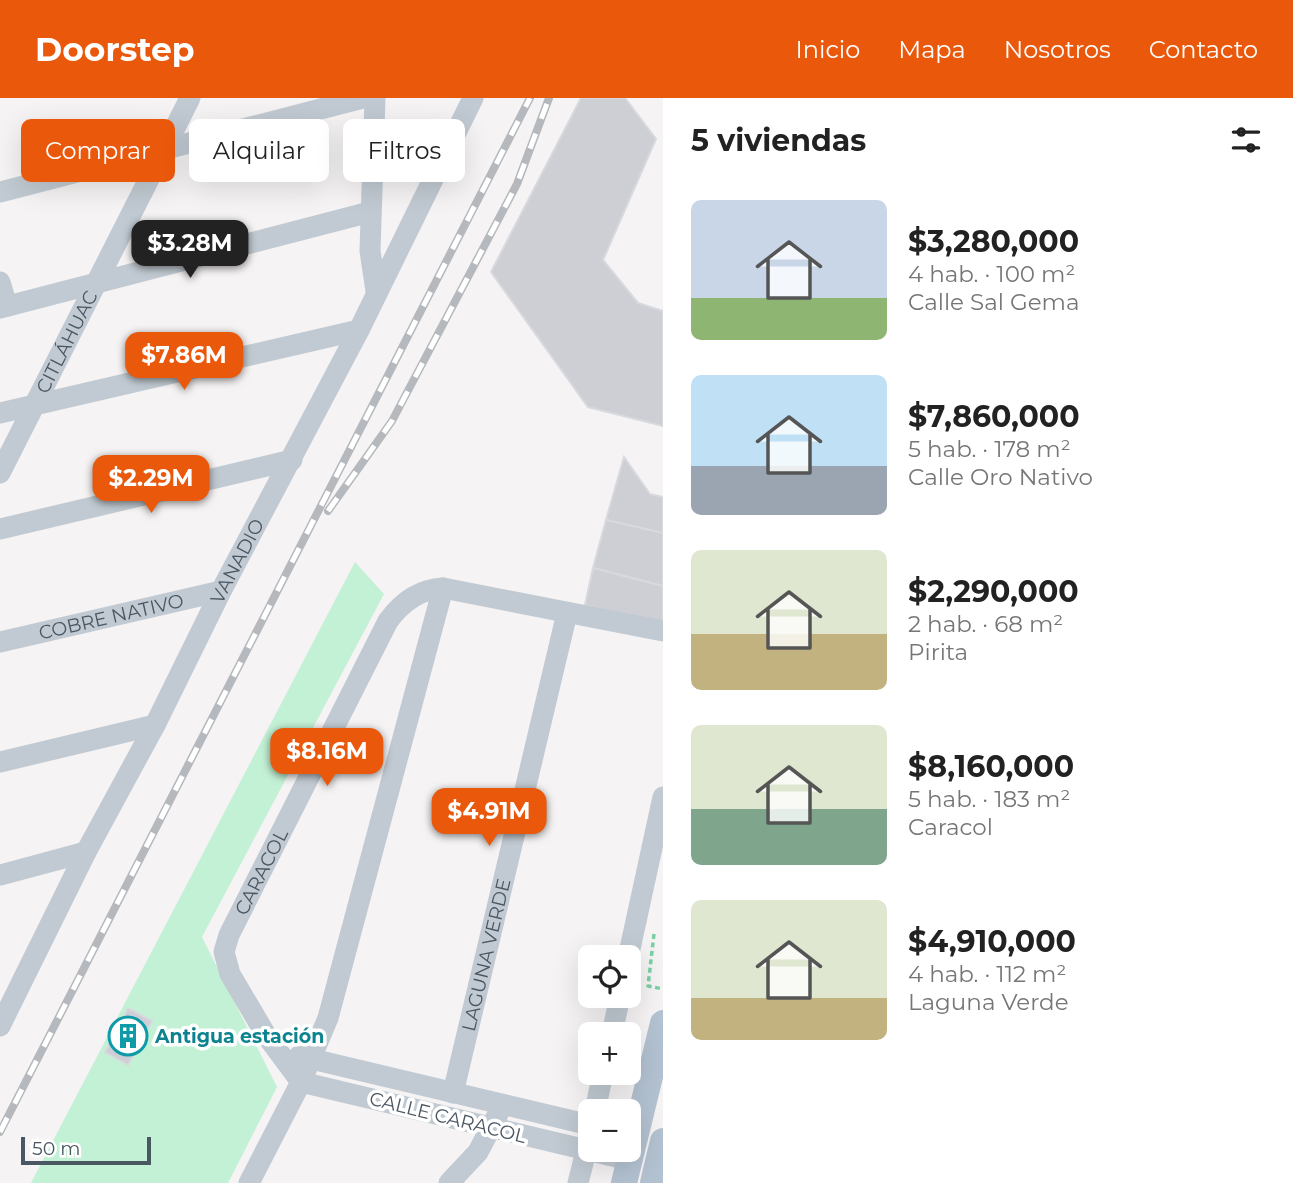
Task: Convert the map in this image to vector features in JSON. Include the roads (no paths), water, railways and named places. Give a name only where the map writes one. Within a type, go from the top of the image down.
[{"type":"main road","points":[[641,1101],[663,1023]]},
{"type":"main road","points":[[653,1183],[663,1141]]},
{"type":"street","name":"CITLÁHUAC","points":[[175,126],[190,98]]},
{"type":"street","points":[[175,148],[363,98]]},
{"type":"street","points":[[375,98],[370,262],[376,291]]},
{"type":"street","name":"VANADIO","points":[[0,1026],[7,1003],[155,725],[221,591],[359,330],[473,98]]},
{"type":"street","points":[[0,192],[40,182]]},
{"type":"street","name":"CITLÁHUAC","points":[[0,473],[146,182]]},
{"type":"street","points":[[0,282],[3,307],[370,212]]},
{"type":"street","points":[[0,413],[359,330]]},
{"type":"street","points":[[0,529],[292,460]]},
{"type":"street","points":[[249,1183],[301,1082],[334,999],[443,588],[663,631]]},
{"type":"street","name":"CARACOL","points":[[281,1054],[265,1035],[230,974],[225,952],[229,935],[388,621],[396,609],[408,599],[432,589],[443,588]]},
{"type":"street","name":"COBRE NATIVO","points":[[0,642],[221,591]]},
{"type":"street","name":"LAGUNA VERDE","points":[[453,1093],[567,613]]},
{"type":"street","points":[[0,762],[155,725]]},
{"type":"street","points":[[631,945],[663,797]]},
{"type":"street","points":[[0,875],[86,852]]},
{"type":"street","points":[[281,1054],[301,1082]]},
{"type":"street","name":"CALLE CARACOL","points":[[281,1054],[312,1058],[578,1122]]},
{"type":"street","name":"CALLE CARACOL","points":[[301,1082],[493,1126],[578,1142]]},
{"type":"street","points":[[450,1183],[478,1152],[503,1103]]},
{"type":"street","points":[[578,1183],[583,1162]]},
{"type":"railway","points":[[0,1132],[530,98]]},
{"type":"railway","points":[[328,511],[392,421],[517,184],[549,98]]},
{"type":"place","name":"Antigua estación","points":[[128,1036]]}]
